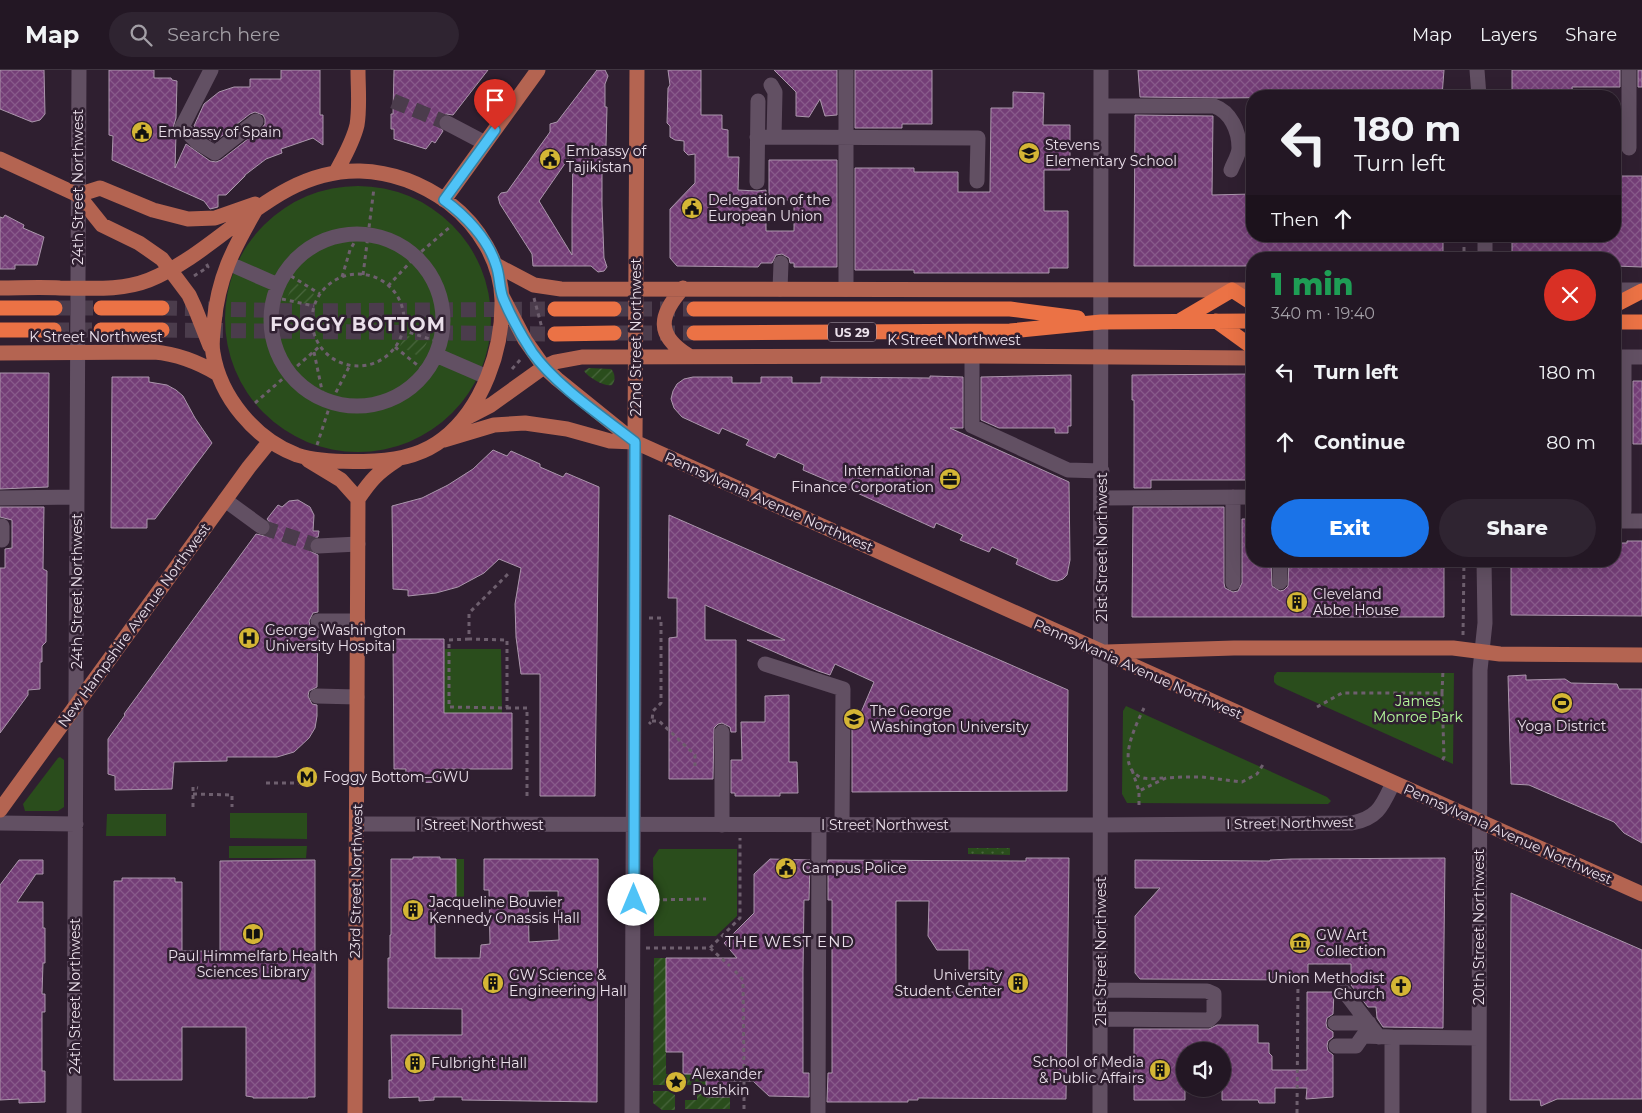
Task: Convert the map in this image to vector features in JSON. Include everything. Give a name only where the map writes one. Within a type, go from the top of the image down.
[{"type":"highway","points":[[1180,321],[1232,290],[1246,299]]},
{"type":"highway","points":[[1621,301],[1642,291]]},
{"type":"highway","name":"K Street Northwest","points":[[0,308],[55,308]]},
{"type":"highway","name":"K Street Northwest","points":[[100,308],[162,308]]},
{"type":"highway","points":[[555,310],[614,309]]},
{"type":"highway","name":"K Street Northwest","points":[[694,309],[1010,309],[1101,322]]},
{"type":"highway","points":[[1216,321],[1246,343]]},
{"type":"highway","name":"K Street Northwest","points":[[694,333],[1010,331],[1101,322],[1246,321]]},
{"type":"highway","points":[[1621,322],[1642,322]]},
{"type":"highway","name":"K Street Northwest","points":[[0,330],[54,330]]},
{"type":"highway","name":"K Street Northwest","points":[[100,330],[162,330]]},
{"type":"highway","points":[[549,332],[614,333]]},
{"type":"main road","points":[[336,172],[351,143],[356,127],[358,114],[358,70]]},
{"type":"main road","points":[[444,200],[538,70]]},
{"type":"main road","name":"22nd Street Northwest","points":[[635,442],[637,70]]},
{"type":"main road","points":[[0,159],[78,195],[102,225],[150,250],[171,270],[196,308],[212,350],[218,374],[230,398],[242,414],[270,441],[341,480],[358,499],[372,478],[381,470],[400,458],[441,441],[463,420],[480,392],[494,358],[502,323],[502,296],[496,265],[484,241],[463,216],[444,200],[407,180],[391,175],[366,172],[336,172],[309,179],[277,195],[228,214],[202,220],[188,219],[153,210],[100,188],[78,195]]},
{"type":"main road","points":[[0,288],[108,288],[132,285],[148,280],[171,270],[199,253],[277,195]]},
{"type":"main road","points":[[212,350],[215,307],[221,279],[232,252],[255,211]]},
{"type":"main road","points":[[496,265],[534,285],[549,288],[1246,290]]},
{"type":"main road","points":[[683,288],[665,313],[664,322],[665,330],[674,346],[689,356]]},
{"type":"main road","name":"Pennsylvania Avenue Northwest","points":[[502,296],[518,327],[544,368],[635,442],[1642,894]]},
{"type":"main road","name":"K Street Northwest","points":[[0,353],[168,353],[195,362],[218,374]]},
{"type":"main road","name":"K Street Northwest","points":[[463,420],[491,405],[555,362],[582,357],[972,356],[1246,358]]},
{"type":"main road","name":"Pennsylvania Avenue Northwest","points":[[441,441],[494,425],[538,423],[567,428],[610,442],[635,442]]},
{"type":"main road","name":"New Hampshire Avenue Northwest","points":[[0,810],[270,441]]},
{"type":"main road","points":[[300,456],[354,462],[400,458]]},
{"type":"main road","name":"23rd Street Northwest","points":[[355,1113],[358,499]]},
{"type":"main road","points":[[1102,652],[1234,648],[1453,648],[1500,654],[1642,655]]},
{"type":"street","name":"24th Street Northwest","points":[[74,1113],[79,70]]},
{"type":"street","points":[[210,70],[182,128],[196,142],[216,152],[256,122]]},
{"type":"street","points":[[846,70],[846,289]]},
{"type":"street","name":"21st Street Northwest","points":[[1100,1113],[1102,652],[1101,70]]},
{"type":"street","points":[[1477,70],[1479,90]]},
{"type":"street","points":[[1629,70],[1629,148]]},
{"type":"street","points":[[771,85],[776,92],[774,137]]},
{"type":"street","points":[[757,182],[758,101]]},
{"type":"street","points":[[1101,106],[1214,106],[1222,110],[1235,125],[1246,149],[1231,170]]},
{"type":"street","points":[[448,123],[485,144]]},
{"type":"street","points":[[757,137],[978,138],[977,181]]},
{"type":"street","points":[[363,235],[385,239],[401,246],[415,257],[430,275],[440,296],[443,319],[438,349],[426,372],[416,383],[404,392],[376,404],[346,406],[327,401],[299,384],[280,360],[274,345],[271,329],[271,313],[279,285],[294,261],[317,244],[330,238],[363,235]]},
{"type":"street","points":[[780,289],[781,263]]},
{"type":"street","points":[[237,267],[279,285]]},
{"type":"street","points":[[1621,290],[1642,291]]},
{"type":"street","points":[[438,349],[480,374]]},
{"type":"street","points":[[972,356],[972,426],[1068,470],[1102,471]]},
{"type":"street","points":[[1621,357],[1642,357]]},
{"type":"street","points":[[1621,419],[1624,511],[1621,514]]},
{"type":"street","name":"22nd Street Northwest","points":[[632,1113],[635,442]]},
{"type":"street","points":[[0,498],[77,497]]},
{"type":"street","points":[[1233,497],[1233,583]]},
{"type":"street","points":[[1102,498],[1246,497]]},
{"type":"street","points":[[225,500],[262,527]]},
{"type":"street","points":[[1621,521],[1642,521]]},
{"type":"street","points":[[318,546],[358,544]]},
{"type":"street","points":[[1280,567],[1280,582]]},
{"type":"street","name":"20th Street Northwest","points":[[1479,1113],[1480,670],[1485,623],[1484,567]]},
{"type":"street","points":[[318,621],[358,621]]},
{"type":"street","points":[[765,664],[843,689],[842,825]]},
{"type":"street","points":[[317,696],[357,696]]},
{"type":"street","points":[[722,732],[722,825]]},
{"type":"street","name":"I Street Northwest","points":[[357,824],[633,826],[1352,823],[1375,814],[1381,808],[1393,783]]},
{"type":"street","points":[[0,823],[76,824]]},
{"type":"street","points":[[809,914],[814,825]]},
{"type":"street","points":[[814,825],[818,1113]]},
{"type":"street","points":[[1100,990],[1207,991],[1214,994],[1214,1015],[1209,1020],[1100,1019]]},
{"type":"street","points":[[1343,990],[1369,1023],[1386,1037],[1392,1113]]},
{"type":"street","points":[[1335,1023],[1369,1023]]},
{"type":"street","points":[[1336,1046],[1356,1046],[1363,1036],[1479,1038]]},
{"type":"path","points":[[363,275],[363,235],[374,188]]},
{"type":"path","points":[[388,286],[415,257],[450,227]]},
{"type":"path","points":[[342,277],[350,250],[363,235]]},
{"type":"path","points":[[363,275],[376,278],[388,286],[396,295],[401,306],[402,330],[395,347],[388,355],[370,364],[350,365],[338,362],[320,346],[312,327],[314,306],[326,287],[342,277],[363,275]]},
{"type":"path","points":[[279,285],[320,294]]},
{"type":"path","points":[[279,285],[314,306]]},
{"type":"path","points":[[532,291],[535,306],[549,332]]},
{"type":"path","points":[[402,330],[438,349]]},
{"type":"path","points":[[254,403],[320,346]]},
{"type":"path","points":[[395,347],[426,372]]},
{"type":"path","points":[[314,351],[327,401]]},
{"type":"path","points":[[317,445],[327,401],[350,365]]},
{"type":"path","points":[[1464,567],[1464,610]]},
{"type":"path","points":[[468,639],[469,613],[510,572]]},
{"type":"path","points":[[634,741],[652,721],[653,711],[661,703],[661,618]]},
{"type":"path","points":[[506,708],[506,640],[449,640],[449,707],[506,708],[527,708],[527,799]]},
{"type":"path","points":[[1441,763],[1444,757],[1443,670]]},
{"type":"path","points":[[1317,707],[1342,693],[1442,693]]},
{"type":"path","points":[[1138,805],[1138,791],[1128,756],[1135,726],[1144,708]]},
{"type":"path","points":[[652,721],[659,721],[695,755],[695,766]]},
{"type":"path","points":[[1131,768],[1140,777],[1146,779],[1202,776],[1242,782],[1257,774],[1264,763]]},
{"type":"path","points":[[1138,791],[1166,778]]},
{"type":"path","points":[[266,783],[299,783]]},
{"type":"path","points":[[193,807],[193,787],[198,788]]},
{"type":"path","points":[[193,794],[232,795],[232,807]]},
{"type":"path","points":[[710,948],[740,918],[740,825]]},
{"type":"path","points":[[634,900],[706,900]]},
{"type":"path","points":[[633,948],[710,948],[730,966]]},
{"type":"path","points":[[735,972],[743,980],[744,1073]]},
{"type":"path","points":[[1297,1113],[1298,979]]},
{"type":"path","points":[[744,1081],[744,1113]]},
{"type":"green space","points":[[358,186],[384,189],[409,196],[432,209],[452,225],[468,245],[481,268],[488,293],[491,319],[488,345],[481,370],[468,393],[452,413],[432,429],[409,442],[384,449],[358,452],[332,449],[307,442],[284,429],[264,413],[248,393],[235,370],[228,345],[225,319],[228,293],[235,268],[248,245],[264,225],[284,209],[307,196],[332,189]]},
{"type":"green space","points":[[294,282],[314,294],[308,305],[287,298]]},
{"type":"green space","points":[[405,335],[427,342],[420,357],[400,346]]},
{"type":"green space","points":[[589,368],[611,369],[614,377],[612,385],[601,383],[590,376],[584,371]]},
{"type":"green space","points":[[445,649],[501,649],[502,713],[444,713]]},
{"type":"green space","name":"James Monroe Park","points":[[1277,672],[1454,673],[1453,764],[1277,685],[1274,682],[1274,676]]},
{"type":"green space","points":[[1126,706],[1327,797],[1331,801],[1328,804],[1127,803],[1122,794],[1123,711]]},
{"type":"green space","points":[[60,757],[64,760],[64,807],[58,811],[25,811],[23,804]]},
{"type":"green space","points":[[230,813],[307,813],[307,839],[230,838]]},
{"type":"green space","points":[[107,814],[166,814],[166,836],[106,836]]},
{"type":"green space","points":[[229,846],[307,846],[306,858],[229,858]]},
{"type":"green space","points":[[968,848],[1010,848],[1010,855],[968,854]]},
{"type":"green space","points":[[659,849],[737,849],[737,916],[716,936],[654,936],[653,858]]},
{"type":"green space","points":[[456,859],[464,859],[464,901],[456,901]]},
{"type":"green space","points":[[654,958],[666,958],[666,1074],[706,1074],[706,1097],[730,1097],[730,1109],[685,1109],[685,1100],[697,1100],[697,1085],[653,1085]]},
{"type":"green space","points":[[653,1091],[668,1091],[675,1095],[675,1110],[662,1110],[653,1103]]},
{"type":"building","points":[[0,70],[44,70],[45,114],[40,120],[32,122],[0,109]]},
{"type":"building","points":[[109,70],[154,70],[154,78],[171,78],[177,81],[176,118],[173,128],[176,134],[175,168],[186,144],[210,161],[216,162],[262,128],[265,124],[265,119],[263,115],[255,112],[214,142],[194,126],[204,104],[219,92],[234,87],[250,87],[250,79],[281,79],[281,70],[320,70],[320,115],[323,115],[323,145],[313,138],[281,149],[282,153],[266,159],[245,175],[226,195],[218,195],[218,207],[210,209],[204,201],[112,160],[113,136],[109,135]]},
{"type":"building","points":[[394,70],[488,70],[453,115],[446,114],[439,118],[438,124],[443,131],[435,143],[432,141],[426,149],[394,139],[394,129],[391,129],[391,114],[393,114]]},
{"type":"building","points":[[597,70],[605,70],[608,76],[605,84],[605,107],[607,107],[606,146],[602,146],[604,258],[607,267],[604,271],[598,272],[591,266],[533,266],[532,254],[500,204],[498,197],[501,193],[507,192],[550,132],[550,124],[557,122]],"holes":[[[573,152],[572,255],[539,201]]]},
{"type":"building","points":[[668,70],[701,70],[701,115],[722,115],[722,129],[728,130],[728,157],[739,157],[738,190],[766,190],[766,231],[794,231],[794,200],[769,200],[769,160],[837,160],[837,267],[794,267],[794,263],[790,263],[789,258],[782,254],[776,255],[772,263],[761,263],[758,267],[677,266],[670,258],[670,209],[695,183],[695,154],[688,155],[684,151],[684,141],[675,140],[670,137],[670,126],[667,123],[668,88],[670,85]]},
{"type":"building","points":[[774,70],[837,70],[837,115],[825,116],[820,99],[809,117],[796,116],[796,92]]},
{"type":"building","points":[[855,70],[932,70],[932,124],[902,124],[902,128],[855,128]]},
{"type":"building","points":[[1138,70],[1444,70],[1442,90],[1246,90],[1246,98],[1140,97]]},
{"type":"building","points":[[1512,70],[1620,70],[1620,87],[1572,87],[1572,90],[1512,90]]},
{"type":"building","points":[[1638,70],[1642,70],[1642,87],[1638,87]]},
{"type":"building","points":[[1013,92],[1044,93],[1043,125],[1070,125],[1070,170],[1044,170],[1044,211],[1068,211],[1068,268],[1049,268],[1049,273],[914,273],[914,270],[855,270],[855,168],[914,168],[914,172],[958,172],[958,192],[990,192],[991,108],[1013,108]]},
{"type":"building","points":[[1135,115],[1213,116],[1212,195],[1246,194],[1246,242],[1443,242],[1443,252],[1246,252],[1246,266],[1134,266]]},
{"type":"building","points":[[1621,176],[1642,176],[1642,267],[1621,266],[1621,252],[1512,252],[1512,242],[1621,242]]},
{"type":"building","points":[[5,215],[24,225],[23,228],[44,237],[37,265],[15,265],[15,269],[0,269],[0,217],[3,218]]},
{"type":"building","points":[[0,373],[49,373],[48,487],[0,489]]},
{"type":"building","points":[[1246,374],[1246,480],[1151,480],[1151,488],[1134,488],[1134,400],[1132,400],[1132,375]]},
{"type":"building","points":[[1071,375],[1071,426],[1068,426],[1068,433],[1055,433],[1055,428],[999,428],[981,420],[981,377]]},
{"type":"building","name":"International Finance Corporation","points":[[930,376],[963,377],[963,428],[950,428],[1069,482],[1070,560],[1067,575],[1063,579],[1051,580],[1016,564],[1018,559],[992,547],[989,552],[960,540],[963,535],[936,523],[934,528],[803,470],[804,465],[778,453],[775,458],[746,445],[749,440],[722,428],[719,434],[682,417],[674,408],[671,399],[677,384],[684,379],[693,377],[732,377],[732,383],[761,383],[761,377],[792,377],[792,383],[821,383],[821,377],[930,378]]},
{"type":"building","points":[[112,377],[149,377],[149,382],[167,385],[176,390],[183,396],[212,443],[155,519],[147,519],[147,528],[111,528]]},
{"type":"building","points":[[1633,381],[1642,381],[1642,444],[1633,444]]},
{"type":"building","points":[[493,450],[507,456],[511,451],[563,477],[566,473],[599,487],[595,796],[540,796],[540,674],[521,674],[516,637],[515,604],[521,568],[499,559],[484,573],[458,587],[436,593],[408,596],[408,590],[393,589],[392,506],[422,498],[448,485],[473,469]]},
{"type":"building","name":"George Washington University Hospital","points":[[298,500],[310,507],[314,515],[313,531],[319,531],[318,537],[313,538],[309,546],[310,551],[318,555],[318,612],[313,613],[309,621],[310,626],[318,630],[317,687],[309,691],[308,696],[312,704],[317,705],[317,716],[315,728],[309,738],[294,752],[277,757],[227,757],[227,761],[174,762],[172,789],[115,790],[115,776],[108,774],[108,739],[124,714],[256,534],[265,536],[270,532],[271,524],[267,519],[278,505],[282,507],[289,501]]},
{"type":"building","points":[[0,507],[44,507],[43,569],[47,571],[46,642],[42,646],[40,689],[28,690],[28,695],[0,733],[0,568],[5,568],[5,549],[12,548],[12,520],[0,517]]},
{"type":"building","points":[[1133,507],[1224,507],[1224,583],[1225,588],[1233,592],[1238,591],[1242,583],[1242,519],[1246,519],[1246,567],[1271,567],[1272,586],[1280,591],[1288,586],[1289,567],[1444,567],[1444,617],[1132,617]]},
{"type":"building","points":[[669,515],[1068,690],[1067,791],[852,792],[852,729],[858,729],[859,717],[874,682],[835,664],[830,675],[747,640],[785,640],[705,605],[705,640],[736,640],[736,732],[731,732],[730,727],[722,723],[714,728],[713,779],[669,779],[669,638],[677,637],[677,598],[668,598]]},
{"type":"building","points":[[1627,541],[1642,541],[1642,616],[1511,615],[1511,567],[1621,567],[1621,543],[1627,543]]},
{"type":"building","points":[[393,639],[444,639],[444,713],[512,713],[512,769],[442,769],[442,782],[405,783],[406,769],[394,769]]},
{"type":"building","points":[[1526,675],[1526,680],[1565,679],[1571,683],[1617,684],[1619,689],[1642,689],[1642,843],[1624,833],[1614,822],[1529,785],[1511,784],[1508,676]]},
{"type":"building","points":[[789,695],[789,762],[797,762],[798,793],[780,793],[780,796],[735,796],[735,793],[731,793],[731,760],[742,760],[741,722],[765,722],[765,696]]},
{"type":"building","name":"GW Science & Engineering Hall","points":[[413,857],[440,857],[440,859],[456,859],[456,901],[435,901],[435,958],[480,958],[481,945],[490,944],[489,890],[484,890],[484,859],[598,859],[597,1102],[462,1100],[462,1097],[434,1097],[434,1100],[419,1101],[419,1097],[389,1098],[389,1080],[392,1080],[391,1035],[462,1035],[462,1009],[388,1008],[388,958],[390,958],[391,935],[391,859],[413,859]],"holes":[[[528,891],[558,891],[559,940],[529,942]]]},
{"type":"building","points":[[1026,858],[1069,858],[1066,1099],[918,1098],[918,1100],[908,1100],[908,1102],[827,1102],[828,1073],[832,1073],[832,900],[828,900],[828,860],[1026,861]],"holes":[[[896,901],[929,901],[928,936],[937,950],[969,950],[969,992],[896,992]]]},
{"type":"building","points":[[1445,858],[1443,1028],[1383,1027],[1377,1018],[1376,1007],[1368,1007],[1351,985],[1351,964],[1308,964],[1308,973],[1303,978],[1294,980],[1140,979],[1135,973],[1135,916],[1160,888],[1135,888],[1135,860],[1270,861],[1291,859]]},
{"type":"building","points":[[770,859],[810,860],[809,900],[804,900],[803,971],[803,1073],[809,1073],[809,1097],[769,1096],[753,1081],[731,1081],[730,1097],[706,1097],[706,1074],[683,1074],[683,1052],[666,1052],[666,958],[737,958],[724,943],[754,913],[754,874]]},
{"type":"building","points":[[19,860],[43,860],[43,874],[36,874],[17,902],[43,902],[45,963],[43,963],[42,994],[45,994],[45,1012],[42,1012],[42,1071],[45,1071],[45,1102],[19,1103],[19,1099],[0,1100],[0,885]]},
{"type":"building","points":[[315,860],[315,1097],[253,1098],[246,1096],[246,1027],[182,1027],[182,1080],[114,1080],[114,881],[122,881],[122,878],[175,878],[175,882],[182,882],[182,951],[220,951],[220,861]]},
{"type":"building","points":[[1511,893],[1642,950],[1642,1099],[1557,1099],[1541,1106],[1540,1100],[1510,1100]]},
{"type":"building","points":[[1307,992],[1334,992],[1333,1014],[1327,1018],[1326,1023],[1327,1028],[1333,1032],[1333,1037],[1328,1041],[1327,1046],[1328,1051],[1333,1055],[1333,1097],[1306,1099],[1307,1088],[1275,1088],[1275,1103],[1259,1103],[1258,1100],[1222,1100],[1222,1097],[1231,1097],[1231,1042],[1176,1042],[1176,1097],[1185,1097],[1185,1100],[1134,1100],[1134,1029],[1209,1029],[1217,1025],[1258,1025],[1258,1043],[1269,1043],[1269,1053],[1272,1056],[1272,1070],[1307,1070]]},
{"type":"tunnel","points":[[393,101],[447,123]]},
{"type":"tunnel","points":[[55,308],[101,308]]},
{"type":"tunnel","points":[[162,308],[305,311],[555,309]]},
{"type":"tunnel","points":[[614,309],[694,309]]},
{"type":"tunnel","points":[[54,330],[101,330]]},
{"type":"tunnel","points":[[162,330],[555,334]]},
{"type":"tunnel","points":[[614,333],[694,333]]},
{"type":"tunnel","points":[[262,527],[318,546]]},
{"type":"place","name":"Embassy of Spain","points":[[142,132]]},
{"type":"place","name":"Stevens Elementary School","points":[[1029,153]]},
{"type":"place","name":"Embassy of Tajikistan","points":[[550,159]]},
{"type":"place","name":"Delegation of the European Union","points":[[692,208]]},
{"type":"place","name":"International Finance Corporation","points":[[950,479]]},
{"type":"place","name":"Cleveland Abbe House","points":[[1297,602]]},
{"type":"place","name":"George Washington University Hospital","points":[[249,638]]},
{"type":"place","name":"Yoga District","points":[[1562,703]]},
{"type":"place","name":"The George Washington University","points":[[854,719]]},
{"type":"place","name":"Foggy Bottom–GWU","points":[[307,777]]},
{"type":"place","name":"Campus Police","points":[[786,868]]},
{"type":"place","name":"Jacqueline Bouvier Kennedy Onassis Hall","points":[[413,910]]},
{"type":"place","name":"Paul Himmelfarb Health Sciences Library","points":[[253,934]]},
{"type":"place","name":"GW Art Collection","points":[[1300,943]]},
{"type":"place","name":"GW Science & Engineering Hall","points":[[493,983]]},
{"type":"place","name":"University Student Center","points":[[1018,983]]},
{"type":"place","name":"Union Methodist Church","points":[[1401,986]]},
{"type":"place","name":"Fulbright Hall","points":[[415,1063]]},
{"type":"place","name":"School of Media & Public Affairs","points":[[1160,1070]]},
{"type":"place","name":"Alexander Pushkin","points":[[676,1082]]},
{"type":"district","name":"FOGGY BOTTOM","points":[[358,324]]},
{"type":"district","name":"THE WEST END","points":[[790,941]]},
{"type":"route","points":[[495,130],[444,200],[455,208],[475,229],[491,253],[496,265],[502,296],[532,351],[544,368],[635,442],[634,900]]}]
